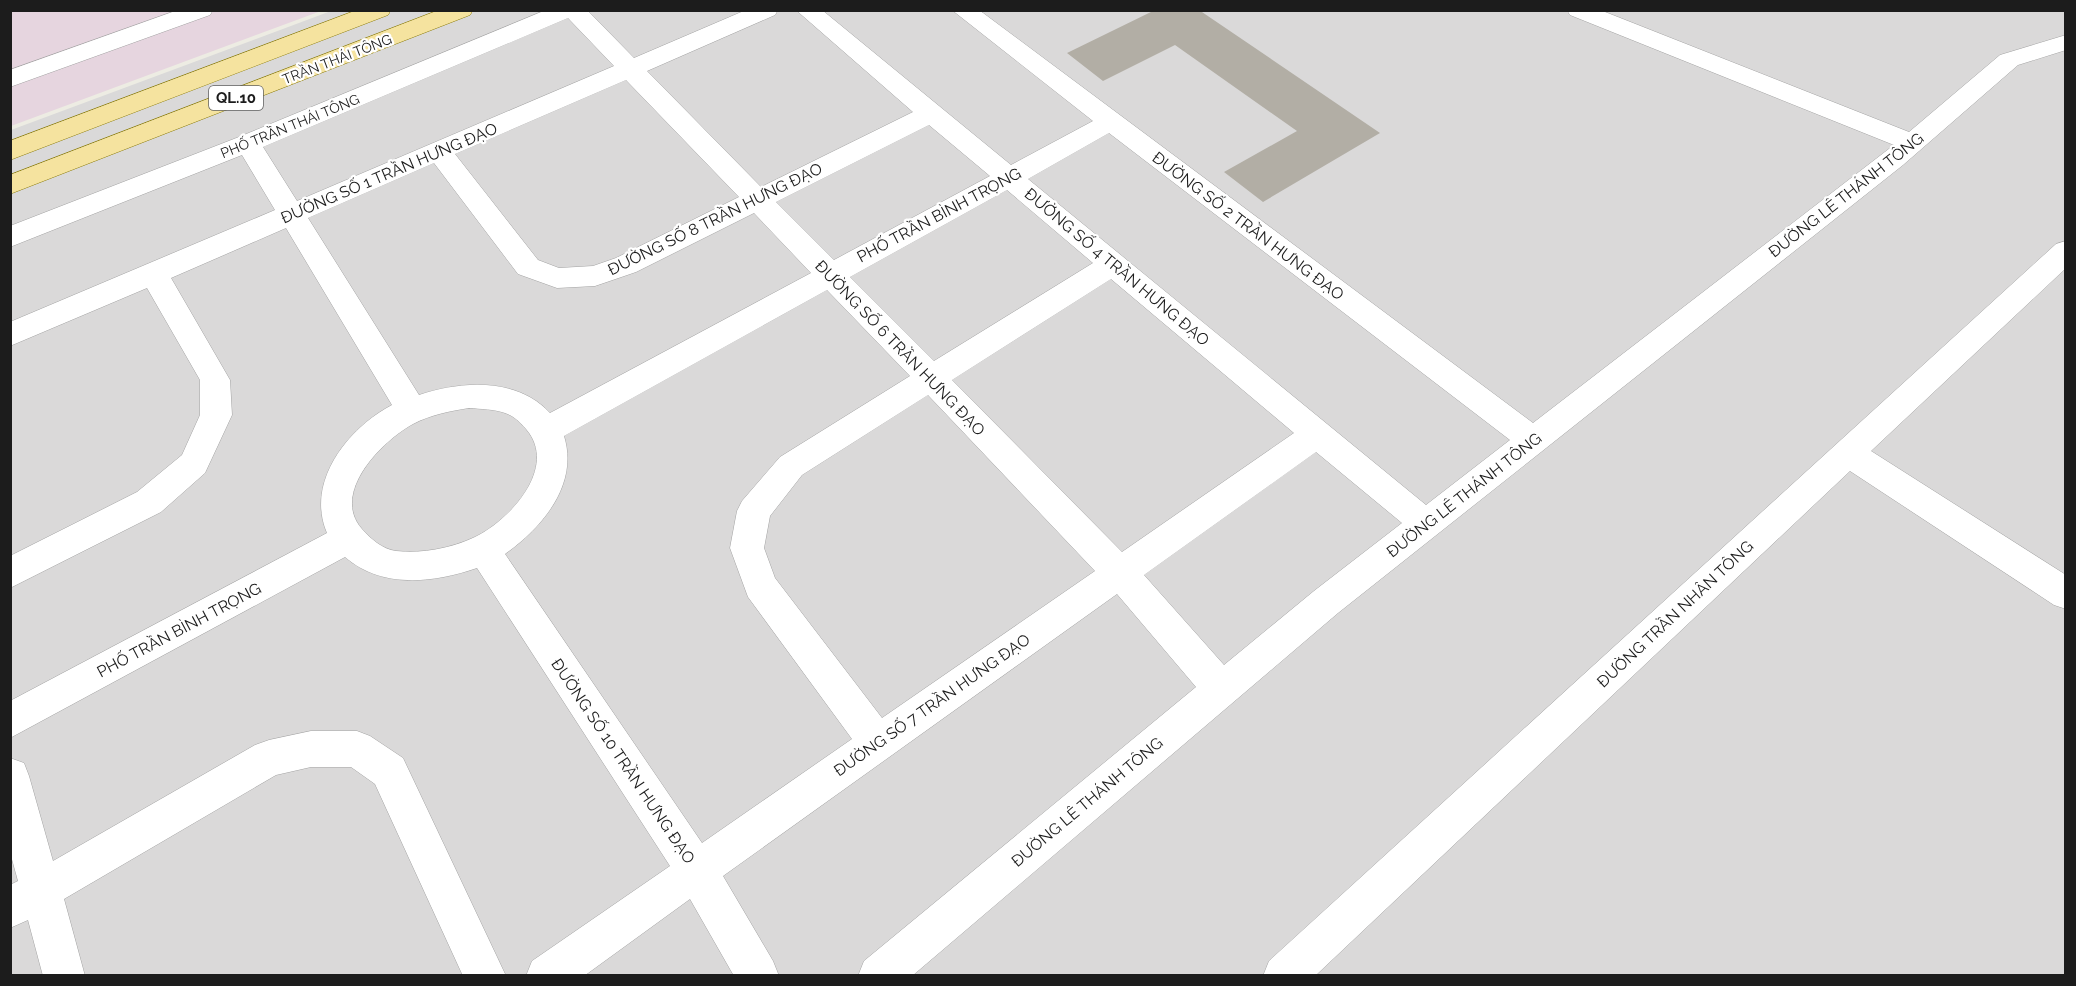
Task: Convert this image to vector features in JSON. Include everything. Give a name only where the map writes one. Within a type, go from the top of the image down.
[{"type":"main road","name":"TRẦN THÁI TÔNG","points":[[10,151],[380,10]]},
{"type":"main road","name":"TRẦN THÁI TÔNG","points":[[10,185],[462,10]]},
{"type":"street","points":[[10,78],[202,10]]},
{"type":"street","name":"ĐƯỜNG SỐ 6 TRẦN HƯNG ĐẠO","points":[[570,10],[1120,573],[1222,690]]},
{"type":"street","name":"PHỐ TRẦN THÁI TÔNG","points":[[10,237],[248,143],[570,10]]},
{"type":"street","name":"ĐƯỜNG SỐ 1 TRẦN HƯNG ĐẠO","points":[[10,335],[767,10]]},
{"type":"street","name":"ĐƯỜNG SỐ 4 TRẦN HƯNG ĐẠO","points":[[807,10],[1426,524]]},
{"type":"street","name":"ĐƯỜNG SỐ 2 TRẦN HƯNG ĐẠO","points":[[963,10],[1533,440]]},
{"type":"street","points":[[1578,10],[1913,143]]},
{"type":"street","name":"ĐƯỜNG LÊ THÁNH TÔNG","points":[[879,975],[1326,602],[1913,143],[2009,60],[2066,42]]},
{"type":"street","name":"ĐƯỜNG SỐ 8 TRẦN HƯNG ĐẠO","points":[[439,151],[528,267],[557,278],[595,276],[626,265],[931,113]]},
{"type":"street","name":"PHỐ TRẦN BÌNH TRỌNG","points":[[547,430],[1110,122]]},
{"type":"street","points":[[248,143],[412,411]]},
{"type":"street","name":"ĐƯỜNG TRẦN NHÂN TÔNG","points":[[1284,975],[2066,252]]},
{"type":"street","points":[[878,742],[760,586],[747,548],[754,511],[791,466],[1113,264]]},
{"type":"street","points":[[10,573],[149,502],[194,464],[216,415],[215,380],[154,274]]},
{"type":"street","points":[[469,396],[502,399],[529,411],[547,430],[554,455],[548,483],[531,513],[503,538],[470,556],[433,566],[397,566],[368,557],[347,539],[336,516],[338,489],[350,461],[372,436],[399,417],[434,402],[469,396]]},
{"type":"street","name":"ĐƯỜNG SỐ 7 TRẦN HƯNG ĐẠO","points":[[547,975],[1317,434]]},
{"type":"street","points":[[1848,453],[2066,594]]},
{"type":"street","name":"PHỐ TRẦN BÌNH TRỌNG","points":[[10,721],[347,539]]},
{"type":"street","name":"ĐƯỜNG SỐ 10 TRẦN HƯNG ĐẠO","points":[[483,549],[696,870],[758,975]]},
{"type":"street","points":[[26,899],[269,758],[311,749],[357,749],[389,771],[485,975]]},
{"type":"street","points":[[10,776],[26,899],[64,975]]},
{"type":"shaded area","points":[[11,11],[321,11],[11,126]]},
{"type":"shaded area","points":[[331,11],[2065,11],[2065,975],[11,976],[11,130]]},
{"type":"building","points":[[1155,10],[1199,10],[1380,133],[1263,202],[1224,172],[1297,131],[1175,45],[1103,81],[1067,53]]}]
